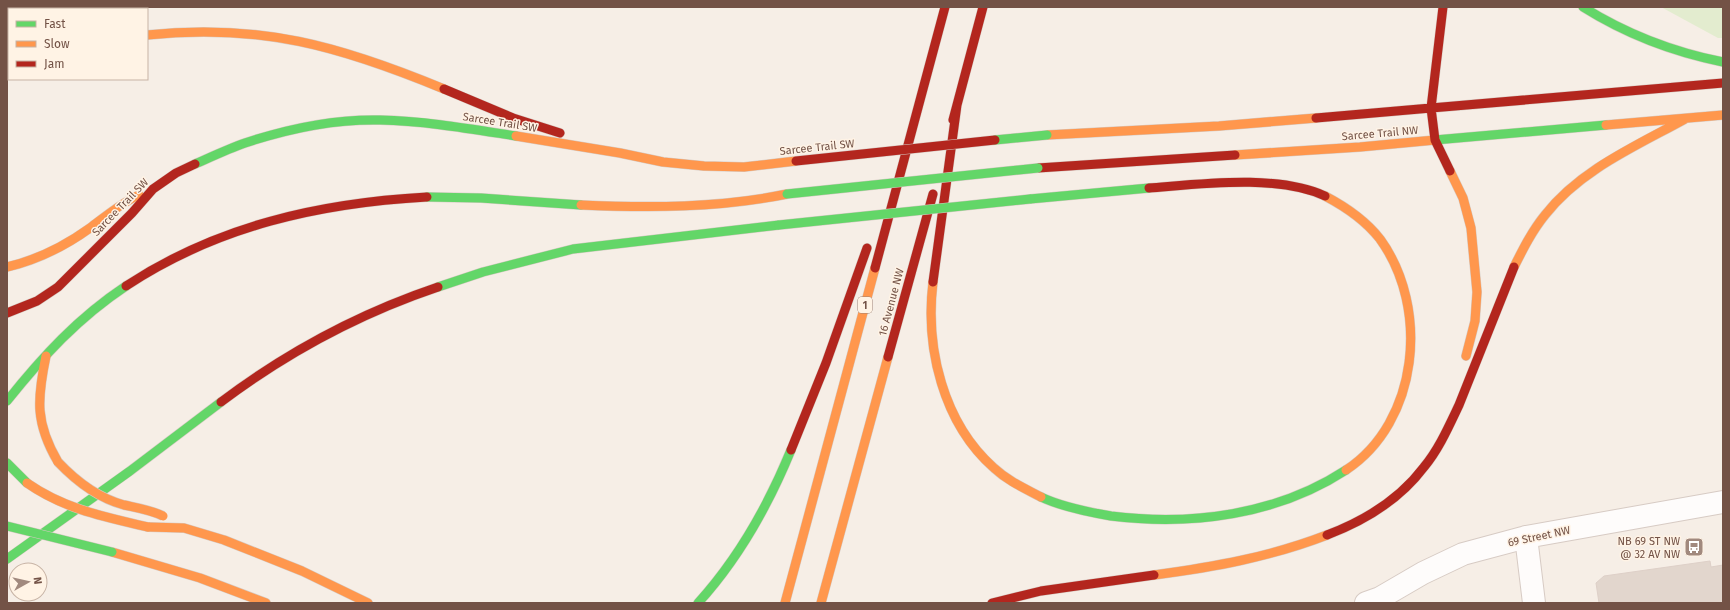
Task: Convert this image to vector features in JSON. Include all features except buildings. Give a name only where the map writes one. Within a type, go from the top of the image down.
[{"type":"main road","name":"1","points":[[785,603],[945,7]]},
{"type":"main road","name":"16 Avenue NW","points":[[821,603],[983,7]]},
{"type":"main road","points":[[1443,7],[1431,108],[1435,140],[1463,198],[1471,228],[1477,292],[1475,321],[1449,427]]},
{"type":"main road","points":[[1583,7],[1627,31],[1667,47],[1723,62]]},
{"type":"main road","points":[[148,35],[170,32],[224,30],[267,35],[346,52],[391,67],[506,115],[620,153]]},
{"type":"main road","name":"Sarcee Trail NW","points":[[1047,135],[1219,126],[1723,83]]},
{"type":"main road","points":[[7,558],[130,471],[240,388],[301,350],[348,324],[412,296],[483,272],[573,249],[779,225],[1030,199],[1171,186],[1236,182],[1286,186],[1322,194],[1352,212],[1372,230],[1393,261],[1404,288],[1410,320],[1411,357],[1405,389],[1397,409],[1380,438],[1360,460],[1334,478],[1304,494],[1235,514],[1201,519],[1143,520],[1084,512],[1032,493],[1010,480],[996,469],[968,438],[953,414],[943,390],[932,343],[931,292],[957,105]]},
{"type":"main road","points":[[876,222],[916,112]]},
{"type":"main road","name":"Sarcee Trail NW","points":[[46,354],[68,330],[96,307],[121,289],[167,260],[226,235],[299,212],[367,201],[426,197],[494,199],[572,204],[648,205],[746,202],[787,194],[1038,168],[1360,147],[1723,115]]},
{"type":"main road","points":[[992,603],[1070,587],[1246,562],[1279,554],[1314,542],[1357,523],[1389,504],[1424,469],[1449,427],[1470,379],[1502,294],[1518,258],[1535,228],[1570,188],[1591,173],[1685,119]]},
{"type":"main road","name":"Sarcee Trail SW","points":[[7,312],[37,301],[58,287],[132,213],[153,189],[186,167],[246,143],[307,127],[342,122],[379,120],[432,123],[620,153],[663,162],[704,166],[744,167],[1047,135]]},
{"type":"main road","points":[[7,267],[31,261],[66,243],[90,228],[124,202],[153,189]]},
{"type":"main road","points":[[698,603],[731,565],[770,499],[814,394],[871,236]]},
{"type":"main road","points":[[7,401],[46,354]]},
{"type":"main road","points":[[46,354],[38,394],[38,411],[43,432],[58,462],[72,477],[93,492],[114,501],[156,512],[184,528],[224,540],[278,560],[368,603]]},
{"type":"main road","points":[[7,463],[27,483],[52,500],[79,511],[148,527],[184,528]]},
{"type":"main road","points":[[7,526],[112,552],[200,578],[266,603]]},
{"type":"street","name":"69 Street NW","points":[[1366,603],[1380,598],[1423,573],[1463,554],[1526,537],[1723,502]]},
{"type":"street","points":[[1526,537],[1534,603]]},
{"type":"green space","points":[[1661,7],[1723,7],[1723,38],[1718,38]]},
{"type":"traffic: fast","points":[[1583,7],[1616,26],[1650,41],[1686,53],[1723,62]]},
{"type":"traffic: fast","points":[[195,164],[245,143],[278,133],[346,121],[380,120],[414,122],[516,136]]},
{"type":"traffic: fast","points":[[1435,140],[1606,125]]},
{"type":"traffic: fast","points":[[995,140],[1047,135]]},
{"type":"traffic: fast","points":[[787,194],[1038,168]]},
{"type":"traffic: fast","points":[[1030,199],[1149,188]]},
{"type":"traffic: fast","points":[[427,197],[481,198],[581,205]]},
{"type":"traffic: fast","points":[[779,225],[1030,199]]},
{"type":"traffic: fast","points":[[438,287],[483,272],[573,249],[779,225]]},
{"type":"traffic: fast","points":[[7,401],[62,339],[92,311],[126,286]]},
{"type":"traffic: fast","points":[[7,559],[130,471],[221,402]]},
{"type":"traffic: fast","points":[[698,603],[727,568],[751,531],[773,491],[791,450]]},
{"type":"traffic: fast","points":[[7,463],[27,483]]},
{"type":"traffic: fast","points":[[1041,497],[1049,501],[1084,511],[1111,516],[1142,519],[1203,518],[1233,514],[1292,498],[1346,470]]},
{"type":"traffic: fast","points":[[7,526],[112,552]]},
{"type":"traffic: slow","points":[[148,35],[188,32],[226,32],[263,35],[299,41],[370,61],[444,89]]},
{"type":"traffic: slow","points":[[1606,125],[1723,115]]},
{"type":"traffic: slow","points":[[1047,135],[1219,126],[1316,118]]},
{"type":"traffic: slow","points":[[1514,267],[1540,221],[1559,199],[1575,185],[1592,172],[1628,149],[1685,119]]},
{"type":"traffic: slow","points":[[516,136],[620,153],[663,162],[704,166],[744,167],[796,161]]},
{"type":"traffic: slow","points":[[1235,155],[1360,147],[1435,140]]},
{"type":"traffic: slow","points":[[1450,171],[1463,198],[1471,228],[1477,292],[1475,321],[1466,356]]},
{"type":"traffic: slow","points":[[581,205],[633,207],[684,206],[736,202],[787,194]]},
{"type":"traffic: slow","points":[[7,267],[40,256],[61,246],[80,235],[132,198],[139,195]]},
{"type":"traffic: slow","points":[[1325,196],[1355,215],[1380,239],[1396,267],[1406,297],[1410,330],[1409,362],[1402,394],[1389,423],[1370,449],[1346,470]]},
{"type":"traffic: slow","points":[[785,603],[875,268]]},
{"type":"traffic: slow","points":[[933,282],[931,307],[935,358],[941,383],[950,407],[976,450],[999,473],[1041,497]]},
{"type":"traffic: slow","points":[[46,356],[41,385],[40,410],[45,435],[58,462]]},
{"type":"traffic: slow","points":[[821,603],[888,357]]},
{"type":"traffic: slow","points":[[58,462],[80,483],[97,494],[114,502],[163,516]]},
{"type":"traffic: slow","points":[[27,483],[41,492],[70,506],[101,516],[148,527]]},
{"type":"traffic: slow","points":[[148,527],[184,528],[224,540],[302,571],[368,603]]},
{"type":"traffic: slow","points":[[1154,575],[1242,560],[1306,543],[1327,535]]},
{"type":"traffic: slow","points":[[112,552],[200,578],[266,603]]},
{"type":"traffic: jam","points":[[875,268],[945,7]]},
{"type":"traffic: jam","points":[[953,120],[983,7]]},
{"type":"traffic: jam","points":[[1443,7],[1431,108],[1435,140],[1450,171]]},
{"type":"traffic: jam","points":[[1431,108],[1723,83]]},
{"type":"traffic: jam","points":[[444,89],[513,118],[560,133]]},
{"type":"traffic: jam","points":[[933,282],[957,105]]},
{"type":"traffic: jam","points":[[1316,118],[1431,108]]},
{"type":"traffic: jam","points":[[796,161],[995,140]]},
{"type":"traffic: jam","points":[[1038,168],[1235,155]]},
{"type":"traffic: jam","points":[[7,313],[37,301],[58,287],[132,213],[153,189],[176,173],[195,164]]},
{"type":"traffic: jam","points":[[1149,188],[1215,183],[1262,183],[1306,189],[1325,196]]},
{"type":"traffic: jam","points":[[888,357],[933,194]]},
{"type":"traffic: jam","points":[[126,286],[161,265],[196,248],[233,233],[270,221],[347,205],[427,197]]},
{"type":"traffic: jam","points":[[791,450],[826,363],[867,248]]},
{"type":"traffic: jam","points":[[1327,535],[1368,516],[1393,499],[1414,479],[1434,453],[1459,405],[1514,267]]},
{"type":"traffic: jam","points":[[221,402],[272,367],[325,336],[381,309],[438,287]]},
{"type":"traffic: jam","points":[[992,603],[1041,591],[1154,575]]},
{"type":"place","name":"NB 69 ST NW @ 32 AV NW","points":[[1694,547]]}]
